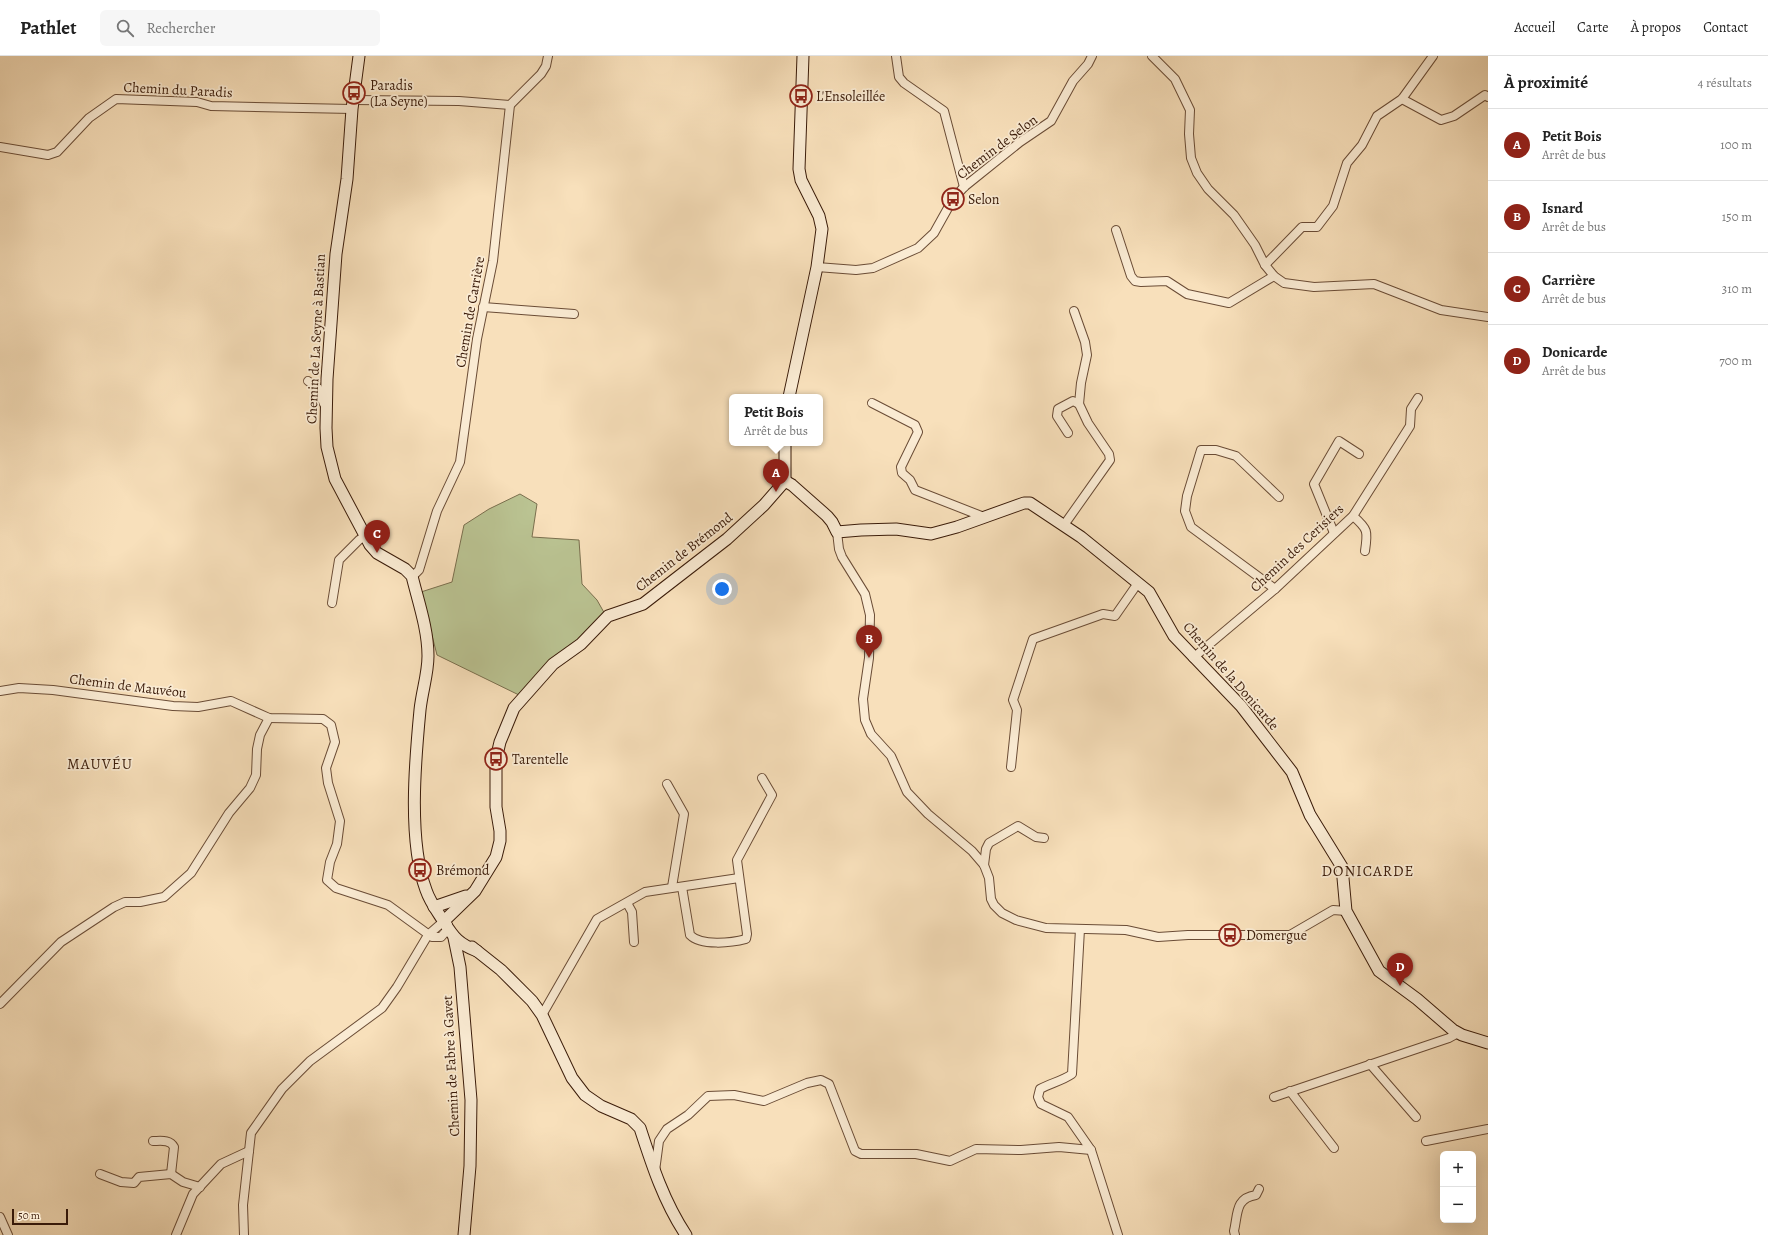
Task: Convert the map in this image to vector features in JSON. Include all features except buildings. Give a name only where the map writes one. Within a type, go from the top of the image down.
[{"type":"street","name":"Chemin de La Seyne à Bastian","points":[[359,56],[353,105],[347,179],[336,254],[327,379],[327,447],[335,479],[365,536],[377,553],[405,569],[412,576]]},
{"type":"street","points":[[510,105],[541,74],[546,66],[548,56]]},
{"type":"street","points":[[790,394],[817,267],[821,222],[801,180],[799,168],[803,56]]},
{"type":"street","points":[[896,56],[898,77],[944,111],[964,187]]},
{"type":"street","name":"Chemin de Selon","points":[[817,267],[856,270],[873,268],[918,248],[934,233],[953,199],[964,187],[1020,142],[1052,122],[1073,81],[1092,56]]},
{"type":"street","points":[[1152,56],[1175,79],[1190,110],[1191,158],[1197,174],[1208,189],[1234,215],[1265,265],[1274,276],[1284,283],[1314,287],[1374,284],[1441,310],[1488,317]]},
{"type":"street","points":[[1265,265],[1302,227],[1316,227],[1333,206],[1347,163],[1362,145],[1377,116],[1402,99],[1433,56]]},
{"type":"street","points":[[1402,99],[1441,120],[1454,116],[1485,95],[1488,97]]},
{"type":"street","name":"Chemin du Paradis","points":[[0,147],[48,155],[57,152],[89,118],[116,99],[197,102],[211,106],[353,105],[459,102],[510,105]]},
{"type":"street","name":"Chemin de Carrière","points":[[412,576],[419,570],[437,511],[460,462],[477,339],[494,261],[510,105]]},
{"type":"street","points":[[1116,230],[1131,276],[1135,281],[1167,281],[1187,294],[1229,303],[1274,276]]},
{"type":"street","points":[[484,307],[574,314]]},
{"type":"street","points":[[1064,525],[1110,460],[1109,454],[1088,424],[1079,404],[1081,383],[1087,355],[1085,342],[1074,311]]},
{"type":"street","points":[[326,411],[321,392],[314,384],[308,381],[327,379]]},
{"type":"street","name":"Chemin des Cerisiers","points":[[1193,658],[1275,589],[1353,516],[1410,426],[1411,409],[1418,398]]},
{"type":"street","points":[[1068,433],[1057,416],[1058,409],[1073,401],[1079,404]]},
{"type":"street","points":[[872,403],[915,425],[918,432],[901,467],[902,474],[910,480],[915,490],[984,517]]},
{"type":"street","points":[[1334,533],[1314,484],[1339,441],[1359,454]]},
{"type":"street","points":[[785,446],[785,481],[792,485],[832,522],[837,532],[839,549],[842,557],[865,594],[870,615],[869,658],[863,699],[865,720],[871,734],[891,756],[907,792],[928,814],[972,851],[984,865],[989,878],[991,899],[994,905],[1002,913],[1033,926],[1126,930],[1158,937],[1188,935],[1286,936],[1295,934],[1332,910],[1346,911]]},
{"type":"street","points":[[1275,589],[1191,527],[1185,511],[1187,496],[1201,450],[1216,450],[1236,456],[1279,497]]},
{"type":"street","name":"Chemin de Brémond","points":[[447,925],[475,891],[496,857],[500,841],[500,831],[496,807],[496,759],[500,742],[514,708],[553,664],[581,644],[608,616],[643,604],[727,539],[764,505],[785,481]]},
{"type":"street","name":"Chemin de la Donicarde","points":[[837,532],[896,529],[931,534],[1024,503],[1030,503],[1081,537],[1149,592],[1174,636],[1193,658],[1241,706],[1292,772],[1310,815],[1342,867],[1346,911],[1379,971],[1417,999],[1458,1033],[1488,1043]]},
{"type":"street","points":[[1353,516],[1365,526],[1367,532],[1365,551]]},
{"type":"street","points":[[332,603],[339,560],[365,536]]},
{"type":"street","points":[[412,576],[425,632],[428,656],[428,669],[420,709],[414,797],[420,870],[426,890],[434,907],[461,941],[477,951],[501,970],[516,984],[542,1015],[578,1087],[585,1095],[601,1106],[631,1119],[640,1128],[655,1174],[669,1207],[686,1235]]},
{"type":"street","points":[[1011,767],[1017,710],[1013,700],[1032,639],[1103,614],[1115,616],[1138,583]]},
{"type":"street","name":"Chemin de Mauvéou","points":[[0,691],[18,688],[53,690],[173,706],[198,707],[231,701],[269,718],[323,719],[330,725],[335,742],[326,768],[328,783],[340,821],[337,844],[330,862],[327,880],[336,888],[388,905],[428,935]]},
{"type":"street","points":[[0,1004],[61,942],[120,904],[164,897],[192,873],[229,813],[250,788],[256,775],[257,749],[260,735],[269,718]]},
{"type":"street","points":[[682,887],[690,935],[695,940],[703,943],[746,939],[747,934],[737,860],[772,796],[762,778]]},
{"type":"street","points":[[667,784],[684,814],[672,887]]},
{"type":"street","points":[[984,865],[986,849],[989,843],[1018,826],[1036,837],[1044,838]]},
{"type":"street","points":[[542,1015],[597,919],[645,892],[739,878]]},
{"type":"street","points":[[434,907],[459,900],[475,891]]},
{"type":"street","points":[[627,903],[632,912],[634,942]]},
{"type":"street","points":[[244,1235],[242,1205],[251,1133],[282,1089],[310,1061],[382,1008],[397,987],[428,935],[447,925]]},
{"type":"street","points":[[1080,929],[1072,1074],[1065,1079],[1040,1089],[1038,1097],[1041,1104],[1068,1117],[1091,1150],[1118,1235]]},
{"type":"street","name":"Chemin de Fabre à Gavet","points":[[461,941],[460,967],[470,1100],[470,1166],[464,1235]]},
{"type":"street","points":[[1274,1097],[1458,1033]]},
{"type":"street","points":[[1370,1064],[1416,1117]]},
{"type":"street","points":[[655,1174],[659,1141],[667,1129],[688,1115],[708,1096],[734,1095],[764,1101],[807,1083],[821,1080],[829,1084],[855,1151],[861,1154],[916,1154],[950,1161],[976,1149],[1022,1150],[1059,1147],[1091,1150]]},
{"type":"street","points":[[1290,1091],[1334,1148]]},
{"type":"street","points":[[1426,1141],[1488,1129]]},
{"type":"street","points":[[153,1141],[170,1142],[174,1147],[171,1174]]},
{"type":"street","points":[[176,1235],[193,1194],[221,1164],[249,1151]]},
{"type":"street","points":[[100,1174],[121,1182],[134,1183],[139,1177],[171,1174],[183,1182],[200,1187]]},
{"type":"street","points":[[1235,1233],[1240,1203],[1248,1196],[1256,1195],[1259,1189]]},
{"type":"street","points":[[0,1217],[8,1235]]},
{"type":"green space","points":[[520,494],[537,504],[532,537],[579,540],[582,584],[597,600],[606,616],[521,696],[437,655],[421,592],[452,582],[464,525],[489,509]]},
{"type":"place","name":"Paradis (La Seyne)","points":[[354,93]]},
{"type":"place","name":"L'Ensoleillée","points":[[801,96]]},
{"type":"place","name":"Selon","points":[[953,199]]},
{"type":"place","name":"Petit Bois","points":[[776,492]]},
{"type":"place","name":"Carrière","points":[[377,553]]},
{"type":"place","name":"Isnard","points":[[869,658]]},
{"type":"place","name":"Tarentelle","points":[[496,759]]},
{"type":"place","name":"Brémond","points":[[420,870]]},
{"type":"place","name":"Domergue","points":[[1230,935]]},
{"type":"place","name":"Donicarde","points":[[1400,986]]},
{"type":"district","name":"MAUVÉU","points":[[100,764]]},
{"type":"district","name":"DONICARDE","points":[[1368,871]]}]
